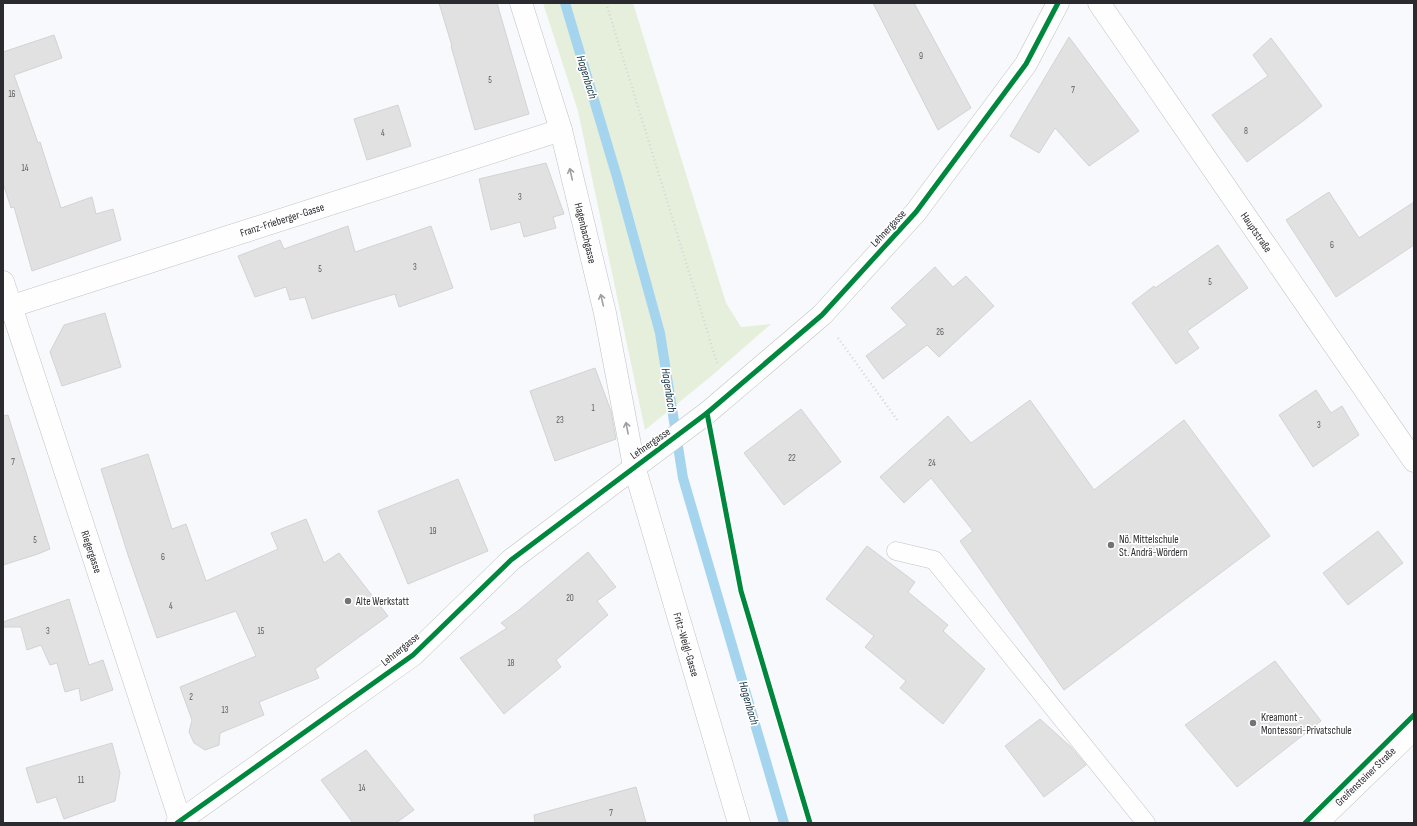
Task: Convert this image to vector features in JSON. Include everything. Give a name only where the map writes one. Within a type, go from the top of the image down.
[{"type":"street","name":"Hagenbachgasse","points":[[521,3],[561,130],[605,313],[643,461]]},
{"type":"street","name":"Lehnergasse","points":[[179,822],[413,654],[510,560],[707,413],[822,315],[916,212],[1026,64],[1058,3]]},
{"type":"street","name":"Hauptstraße","points":[[1100,3],[1414,461]]},
{"type":"street","name":"Franz-Frieberger-Gasse","points":[[7,307],[561,130]]},
{"type":"street","name":"Riegergasse","points":[[3,282],[7,307],[179,822]]},
{"type":"street","name":"Fritz-Weigl-Gasse","points":[[643,461],[739,823]]},
{"type":"street","name":"Greifensteiner Straße","points":[[1317,823],[1414,729]]},
{"type":"lane","points":[[896,551],[934,560],[1146,823]]},
{"type":"path","points":[[606,3],[727,397]]},
{"type":"path","points":[[822,315],[898,421]]},
{"type":"green space","points":[[543,3],[633,3],[726,303],[741,327],[771,324],[709,378],[645,430],[578,111]]},
{"type":"building","points":[[439,3],[497,3],[529,114],[475,130]]},
{"type":"building","points":[[873,3],[914,3],[971,108],[938,130]]},
{"type":"building","points":[[54,35],[62,58],[14,75],[38,143],[40,142],[61,208],[92,197],[96,214],[113,209],[121,240],[32,271],[14,207],[11,208],[3,183],[3,52]]},
{"type":"building","points":[[1069,37],[1139,131],[1089,166],[1055,128],[1039,153],[1010,136]]},
{"type":"building","points":[[1271,38],[1322,106],[1247,162],[1212,115],[1268,76],[1253,55]]},
{"type":"building","points":[[398,105],[411,146],[367,160],[354,119]]},
{"type":"building","points":[[546,163],[564,214],[553,217],[556,228],[524,237],[520,222],[491,230],[479,179]]},
{"type":"building","points":[[1329,192],[1359,238],[1414,202],[1414,245],[1336,297],[1286,220]]},
{"type":"building","points":[[348,226],[355,252],[431,226],[453,288],[399,307],[395,294],[312,319],[305,297],[290,300],[286,287],[255,297],[238,256],[280,240],[284,249]]},
{"type":"building","points":[[1218,245],[1248,288],[1187,331],[1199,348],[1176,364],[1132,303],[1154,286],[1155,288]]},
{"type":"building","points":[[935,267],[953,287],[966,276],[994,306],[939,357],[927,345],[883,379],[866,356],[907,325],[891,308]]},
{"type":"building","points":[[105,313],[121,367],[62,386],[50,352],[64,325]]},
{"type":"building","points":[[595,368],[611,411],[616,439],[555,461],[530,391]]},
{"type":"building","points":[[1316,390],[1331,413],[1342,406],[1359,435],[1313,467],[1279,415]]},
{"type":"building","name":"Nö. Mittelschule St. Andrä-Wördern","points":[[1030,400],[1094,490],[1184,420],[1270,536],[1064,690],[960,541],[973,531],[931,478],[904,503],[880,477],[948,416],[971,443]]},
{"type":"building","points":[[801,409],[841,462],[784,505],[744,453]]},
{"type":"building","points":[[8,415],[50,549],[3,565],[3,416]]},
{"type":"building","points":[[148,454],[172,529],[186,524],[206,581],[278,549],[271,533],[306,519],[324,563],[339,553],[388,616],[315,669],[319,678],[259,702],[264,715],[220,733],[219,745],[205,750],[194,743],[189,732],[192,720],[180,687],[256,656],[236,611],[157,638],[128,555],[101,469]]},
{"type":"building","points":[[458,479],[488,551],[408,584],[378,511]]},
{"type":"building","points":[[1378,531],[1403,563],[1348,605],[1323,573]]},
{"type":"building","points":[[867,546],[915,582],[908,592],[948,625],[943,631],[985,669],[943,724],[900,688],[906,681],[865,647],[874,636],[826,599]]},
{"type":"building","points":[[588,552],[616,587],[597,601],[608,615],[556,660],[561,667],[504,714],[460,658],[507,628],[501,623],[519,610]]},
{"type":"building","points":[[69,599],[89,665],[103,660],[113,690],[81,701],[79,688],[65,692],[57,663],[50,665],[41,645],[27,650],[21,627],[3,627],[3,622]]},
{"type":"building","name":"Kreamont - Montessori-Privatschule","points":[[1275,661],[1321,721],[1237,787],[1185,725]]},
{"type":"building","points":[[1040,719],[1071,747],[1086,765],[1044,797],[1005,746]]},
{"type":"building","points":[[112,743],[120,773],[115,801],[64,819],[56,797],[37,803],[26,768]]},
{"type":"building","points":[[366,750],[414,810],[396,823],[353,823],[321,780]]},
{"type":"building","points":[[636,787],[646,823],[535,823],[534,815]]},
{"type":"waterway","name":"Hagenbach","points":[[565,3],[617,177],[660,333],[683,478],[784,823]]},
{"type":"cycle path","points":[[177,823],[413,655],[511,560],[707,413],[822,315],[916,212],[1026,64],[1058,3]]},
{"type":"cycle path","points":[[707,413],[741,591],[810,823]]},
{"type":"cycle path","points":[[1305,823],[1414,715]]},
{"type":"place","name":"Nö. Mittelschule St. Andrä-Wördern","points":[[1111,545]]},
{"type":"place","name":"Alte Werkstatt","points":[[348,601]]},
{"type":"place","name":"Kreamont - Montessori-Privatschule","points":[[1253,723]]}]
